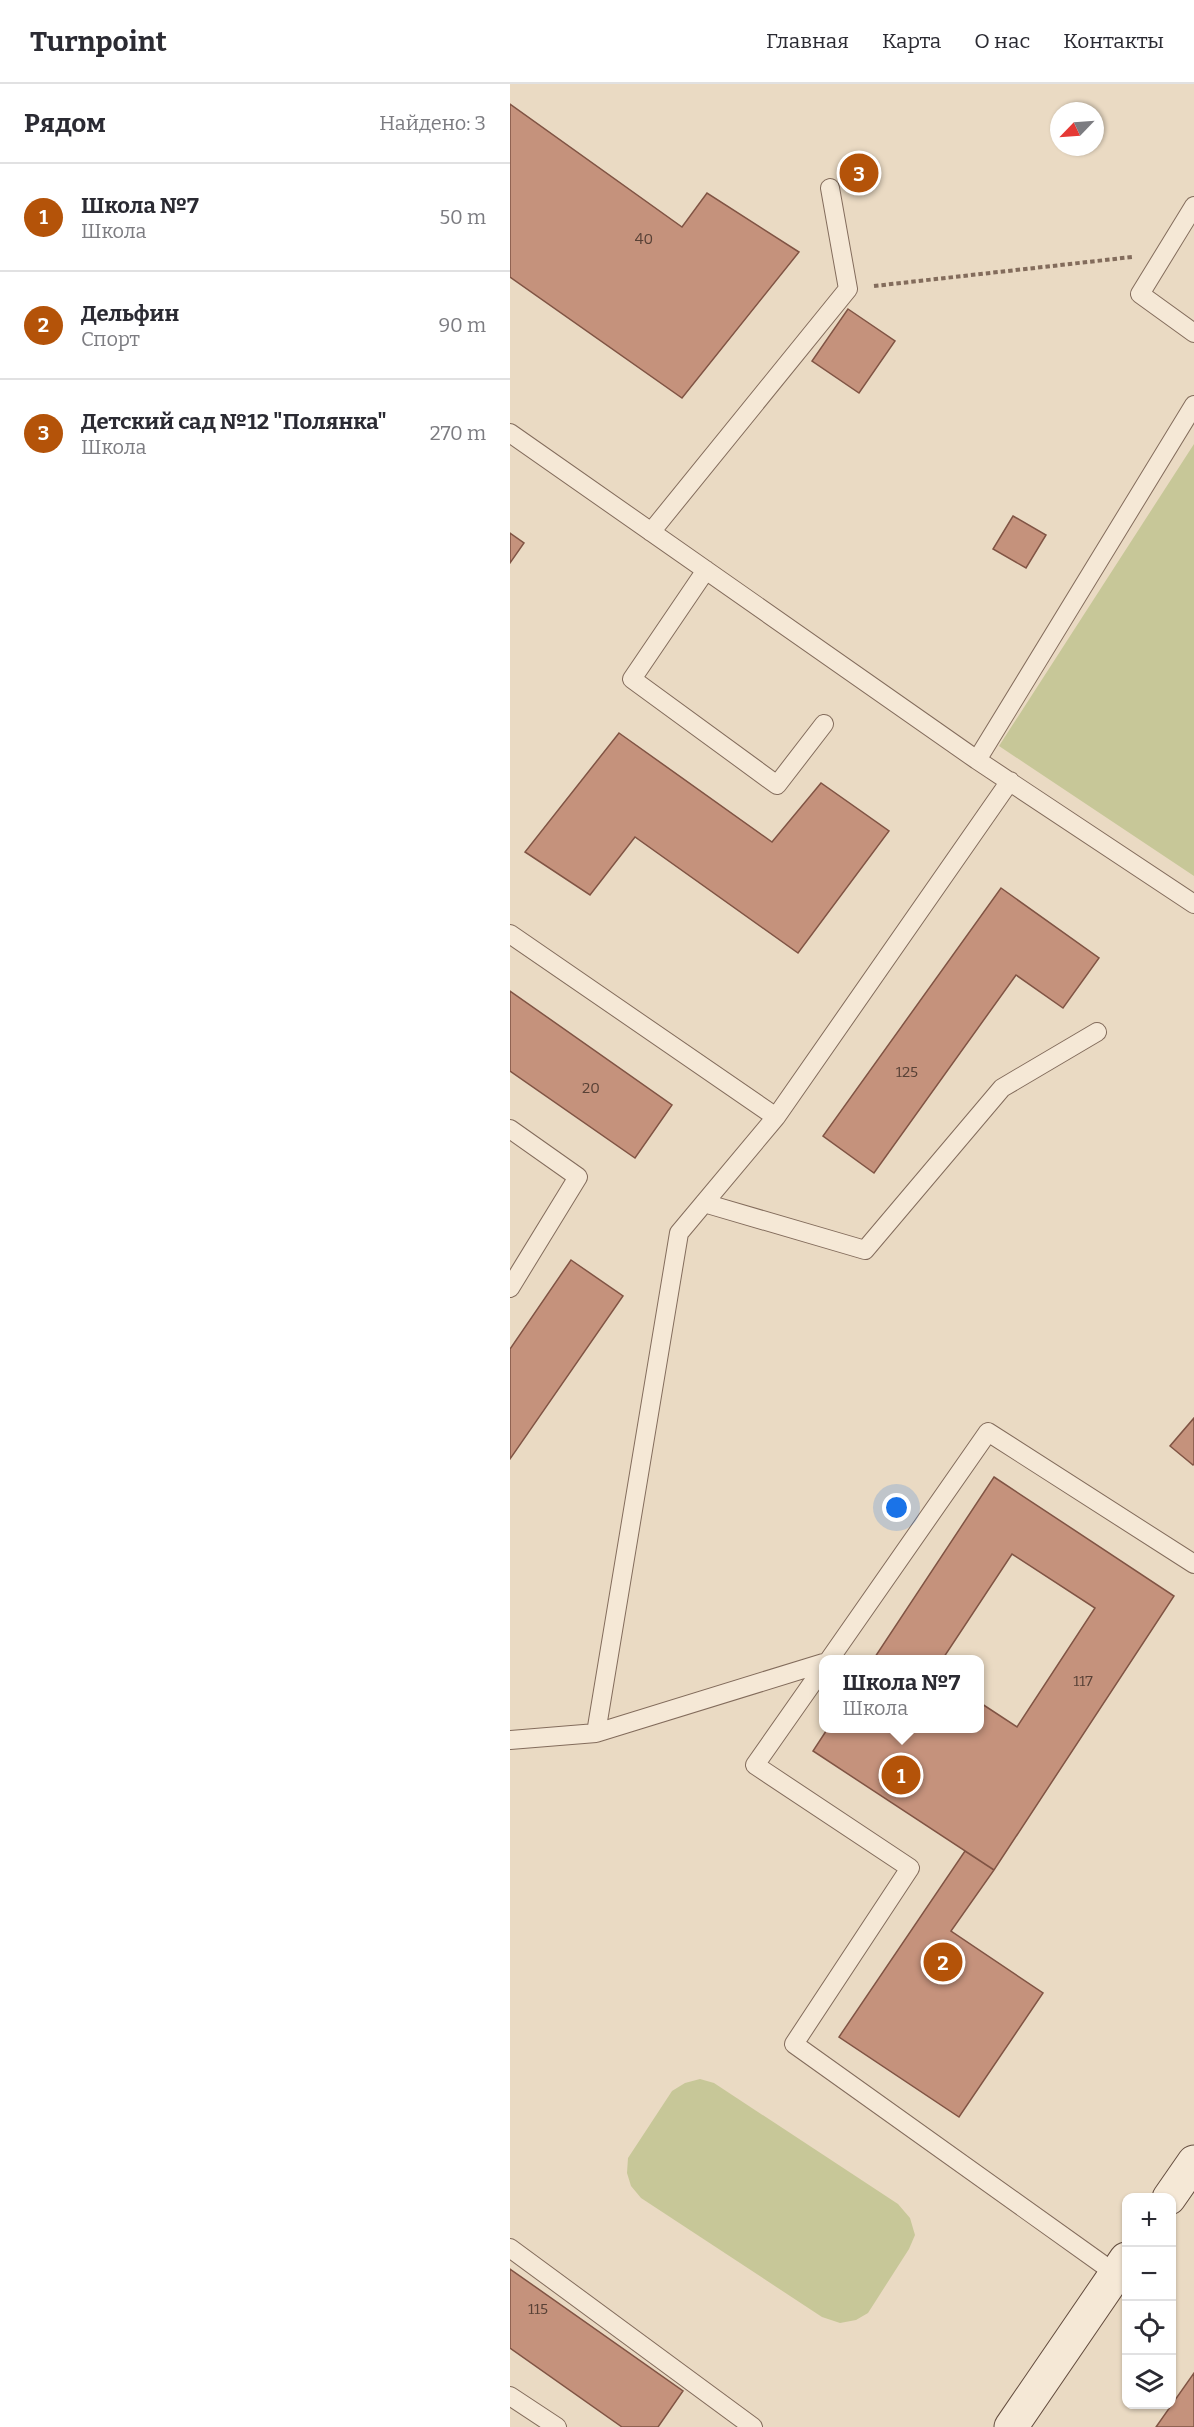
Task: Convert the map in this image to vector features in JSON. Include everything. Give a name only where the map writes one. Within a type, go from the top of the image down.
[{"type":"main road","points":[[1172,2193],[1194,2162]]},
{"type":"main road","points":[[1011,2427],[1121,2266]]},
{"type":"lane","points":[[651,532],[848,289],[830,188]]},
{"type":"lane","points":[[1194,206],[1140,294],[1194,333]]},
{"type":"lane","points":[[976,760],[1194,405]]},
{"type":"lane","points":[[510,433],[976,760],[1194,904]]},
{"type":"lane","points":[[706,570],[632,679],[777,785],[824,724]]},
{"type":"lane","points":[[596,1733],[679,1233],[776,1117],[1010,781]]},
{"type":"lane","points":[[510,934],[776,1117]]},
{"type":"lane","points":[[704,1203],[865,1250],[1002,1088],[1097,1032]]},
{"type":"lane","points":[[510,1129],[578,1177],[510,1288]]},
{"type":"lane","points":[[832,1655],[988,1432],[1194,1564]]},
{"type":"lane","points":[[510,1740],[596,1733],[819,1664]]},
{"type":"lane","points":[[819,1674],[755,1765],[910,1868],[794,2044],[1121,2266]]},
{"type":"lane","points":[[510,2248],[753,2427]]},
{"type":"lane","points":[[510,2396],[557,2427]]},
{"type":"path","points":[[848,289],[1165,253]]},
{"type":"green space","points":[[1194,444],[1194,876],[999,746]]},
{"type":"green space","points":[[700,2079],[714,2083],[898,2204],[910,2218],[915,2235],[909,2249],[868,2313],[856,2320],[840,2323],[822,2317],[641,2198],[631,2186],[627,2173],[628,2158],[672,2091],[685,2083]]},
{"type":"building","points":[[510,104],[682,227],[707,193],[799,252],[682,398],[510,277]]},
{"type":"building","points":[[848,309],[895,341],[859,393],[812,361]]},
{"type":"building","points":[[1013,516],[1046,535],[1026,568],[993,549]]},
{"type":"building","points":[[510,533],[524,543],[510,563]]},
{"type":"building","points":[[619,733],[772,842],[821,783],[889,831],[798,953],[635,837],[590,895],[525,852]]},
{"type":"building","points":[[1001,888],[1099,958],[1063,1008],[1016,975],[874,1173],[823,1136]]},
{"type":"building","points":[[510,991],[672,1105],[635,1158],[510,1071]]},
{"type":"building","points":[[571,1260],[623,1296],[510,1459],[510,1349]]},
{"type":"building","points":[[1194,1418],[1194,1464],[1193,1465],[1170,1446]]},
{"type":"building","points":[[994,1477],[1174,1596],[994,1870],[813,1751],[825,1733],[984,1733],[984,1705],[1017,1727],[1095,1608],[1012,1554],[945,1655],[876,1655]]},
{"type":"building","points":[[965,1851],[994,1870],[951,1931],[1043,1993],[959,2117],[839,2037]]},
{"type":"building","points":[[510,2269],[683,2391],[658,2427],[622,2427],[510,2348]]},
{"type":"building","points":[[1194,2373],[1194,2427],[1156,2427],[1169,2409],[1176,2409],[1176,2399]]},
{"type":"place","name":"Детский сад №12 \"Полянка\"","points":[[859,173]]},
{"type":"place","name":"Школа №7","points":[[901,1775]]},
{"type":"place","name":"Дельфин","points":[[943,1962]]}]
